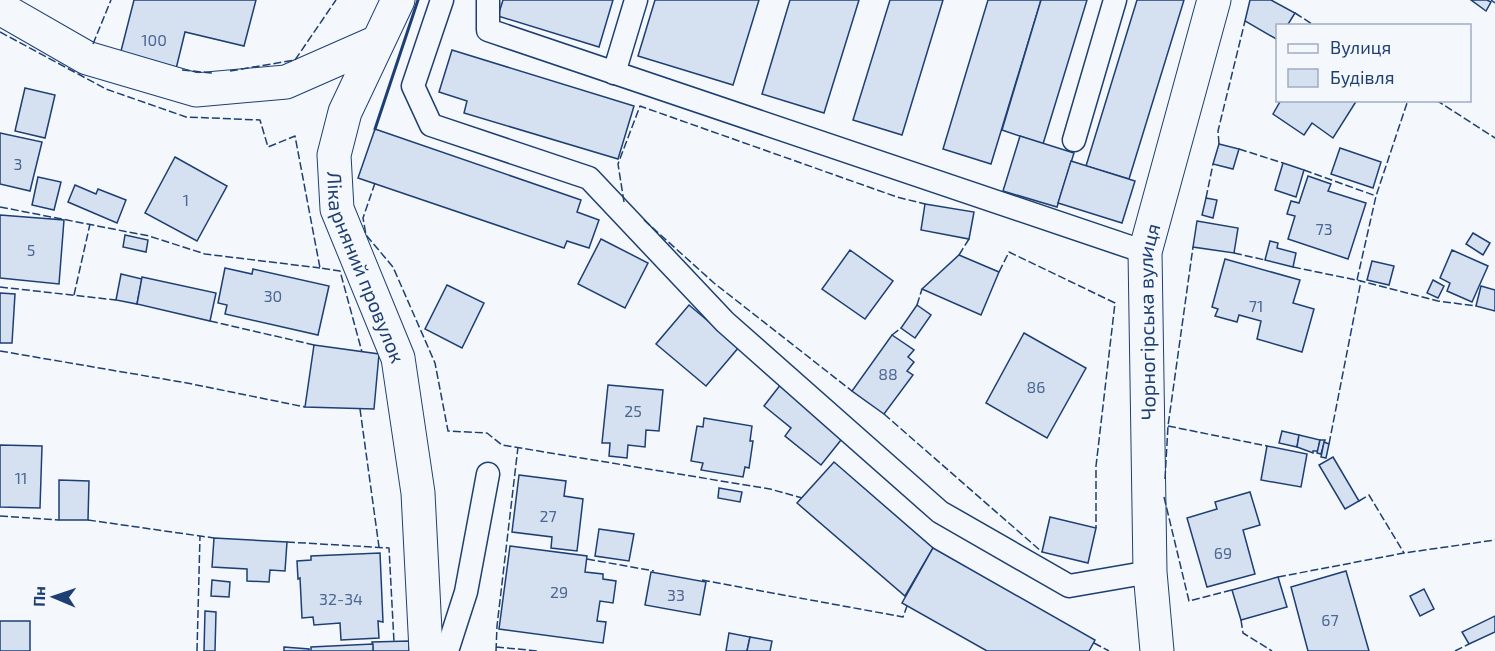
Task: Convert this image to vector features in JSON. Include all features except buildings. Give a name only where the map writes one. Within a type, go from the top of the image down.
[{"type":"street","name":"Лікарняний провулок","points":[[398,0],[345,112],[334,155],[337,209],[398,358],[418,493],[426,651]]},
{"type":"street","name":"Чорногірська вулиця","points":[[1165,646],[1150,572],[1145,252],[1214,0]]},
{"type":"street","points":[[0,8],[87,58],[196,90],[286,82],[377,42]]},
{"type":"lane","points":[[442,0],[413,86],[431,125],[590,178],[725,322],[940,512],[1069,586],[1150,572]]},
{"type":"lane","points":[[488,0],[488,30],[1145,252]]},
{"type":"lane","points":[[614,73],[636,0]]},
{"type":"lane","points":[[1074,140],[1115,0]]},
{"type":"lane","points":[[447,651],[466,592],[488,474]]},
{"type":"fence","points":[[93,44],[111,0]]},
{"type":"fence","points":[[230,71],[295,60],[336,0]]},
{"type":"fence","points":[[1491,0],[1495,3]]},
{"type":"fence","points":[[1295,13],[1312,24]]},
{"type":"fence","points":[[1219,144],[1218,131],[1245,21]]},
{"type":"fence","points":[[0,32],[106,89],[186,117],[260,120],[268,147],[295,136],[320,268],[340,271],[362,352]]},
{"type":"fence","points":[[182,70],[212,73]]},
{"type":"fence","points":[[1357,280],[1376,196],[1407,102]]},
{"type":"fence","points":[[1439,102],[1495,138]]},
{"type":"fence","points":[[624,202],[618,164],[640,106],[897,197],[925,204]]},
{"type":"fence","points":[[1239,149],[1283,163]]},
{"type":"fence","points":[[1206,198],[1213,164]]},
{"type":"fence","points":[[1304,170],[1376,196]]},
{"type":"fence","points":[[375,183],[363,218],[366,235],[393,267],[435,363],[448,431],[487,433],[502,445],[770,489],[802,498]]},
{"type":"fence","points":[[0,207],[149,236],[205,254],[320,268]]},
{"type":"fence","points":[[644,220],[714,283],[852,391]]},
{"type":"fence","points":[[74,295],[90,224]]},
{"type":"fence","points":[[959,255],[969,239]]},
{"type":"fence","points":[[1165,479],[1168,426],[1193,247]]},
{"type":"fence","points":[[999,272],[1009,252],[1115,303],[1096,466],[1096,528]]},
{"type":"fence","points":[[1234,253],[1265,260]]},
{"type":"fence","points":[[1293,267],[1361,281],[1438,301],[1476,306]]},
{"type":"fence","points":[[1329,444],[1361,281]]},
{"type":"fence","points":[[0,287],[116,300]]},
{"type":"fence","points":[[917,305],[922,289]]},
{"type":"fence","points":[[210,321],[314,345]]},
{"type":"fence","points":[[892,335],[901,328]]},
{"type":"fence","points":[[0,351],[187,383],[305,407]]},
{"type":"fence","points":[[360,409],[379,547]]},
{"type":"fence","points":[[884,414],[1042,552]]},
{"type":"fence","points":[[1168,426],[1267,446]]},
{"type":"fence","points":[[496,651],[518,447]]},
{"type":"fence","points":[[1359,501],[1369,495],[1404,553]]},
{"type":"fence","points":[[1164,497],[1189,601],[1232,590]]},
{"type":"fence","points":[[0,516],[59,520]]},
{"type":"fence","points":[[88,520],[214,538]]},
{"type":"fence","points":[[197,651],[200,536]]},
{"type":"fence","points":[[1278,577],[1404,553],[1495,540]]},
{"type":"fence","points":[[287,542],[389,548],[394,642]]},
{"type":"fence","points":[[587,559],[654,571]]},
{"type":"fence","points":[[702,580],[903,617],[907,606]]},
{"type":"fence","points":[[1241,620],[1243,633],[1272,651]]},
{"type":"fence","points":[[1094,643],[1109,651]]},
{"type":"fence","points":[[1455,651],[1469,644]]},
{"type":"fence","points":[[496,647],[538,651]]},
{"type":"wall","points":[[375,129],[418,0]]}]
